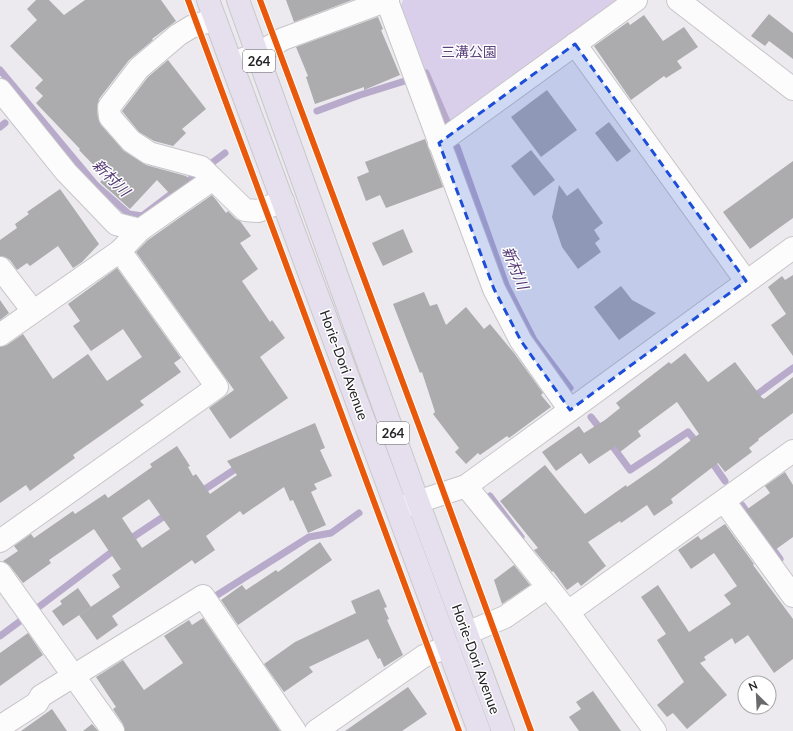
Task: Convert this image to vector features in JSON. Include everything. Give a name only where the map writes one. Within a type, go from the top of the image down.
[{"type":"highway","name":"Horie-Dori Avenue","points":[[238,0],[418,502],[503,731]]},
{"type":"highway","name":"Horie-Dori Avenue","points":[[212,10],[479,731]]},
{"type":"street","points":[[232,63],[257,54],[282,39],[388,0],[439,143],[494,289],[521,341],[570,410]]},
{"type":"street","points":[[439,143],[636,0]]},
{"type":"street","points":[[678,0],[793,89]]},
{"type":"street","points":[[212,10],[191,27],[178,35],[139,68],[109,107],[110,117],[131,141],[150,153],[207,173],[245,210],[258,211],[283,201]]},
{"type":"street","points":[[574,44],[746,281]]},
{"type":"street","points":[[0,90],[66,172],[116,224],[140,230]]},
{"type":"street","points":[[0,335],[32,311],[120,251],[140,230],[207,173]]},
{"type":"street","points":[[397,509],[466,486],[793,248]]},
{"type":"street","points":[[0,541],[217,387],[120,251]]},
{"type":"street","points":[[0,268],[32,311]]},
{"type":"street","points":[[568,612],[793,451]]},
{"type":"street","points":[[466,486],[568,612],[654,731]]},
{"type":"street","points":[[724,501],[787,573],[793,596]]},
{"type":"street","points":[[0,573],[113,731]]},
{"type":"street","points":[[466,633],[505,617],[548,587]]},
{"type":"street","points":[[6,723],[37,703],[41,696],[203,596],[295,731]]},
{"type":"street","points":[[316,731],[424,656],[448,647]]},
{"type":"highlighted area","points":[[575,44],[746,281],[570,410],[521,341],[494,289],[439,143]]},
{"type":"green space","name":"三溝公園","points":[[403,0],[625,0],[452,128],[442,122],[398,14]]},
{"type":"building","points":[[36,0],[49,0],[64,15],[85,0],[161,0],[176,21],[152,39],[153,40],[129,60],[99,99],[97,108],[98,118],[101,125],[124,151],[146,165],[186,176],[190,180],[170,194],[157,180],[130,209],[100,182],[105,177],[36,103],[43,96],[35,88],[43,80],[10,46],[37,20],[27,9]]},
{"type":"building","points":[[286,0],[352,0],[294,22]]},
{"type":"building","points":[[769,14],[793,33],[793,59],[769,41],[765,46],[751,36]]},
{"type":"building","points":[[644,15],[663,41],[684,27],[698,47],[677,61],[682,68],[666,78],[664,76],[631,100],[594,46],[628,22],[630,25]]},
{"type":"building","points":[[378,17],[383,29],[381,30],[400,75],[364,90],[364,87],[315,104],[306,77],[308,76],[296,47]]},
{"type":"building","points":[[168,60],[206,109],[182,129],[186,133],[173,146],[154,141],[139,132],[122,111],[148,77]]},
{"type":"building","points":[[547,90],[577,130],[541,157],[511,117]]},
{"type":"building","points":[[609,122],[631,151],[617,162],[595,133]]},
{"type":"building","points":[[425,139],[443,187],[386,208],[380,195],[366,201],[357,177],[369,172],[365,162]]},
{"type":"building","points":[[531,150],[555,180],[534,196],[511,166]]},
{"type":"building","points":[[793,161],[793,218],[750,249],[723,212]]},
{"type":"building","points":[[559,185],[567,196],[578,188],[603,223],[594,230],[600,239],[595,243],[601,252],[578,269],[562,247],[552,217]]},
{"type":"building","points":[[60,189],[99,244],[82,262],[73,268],[58,246],[30,266],[27,263],[17,270],[10,260],[0,256],[0,240],[17,228],[15,224],[29,214],[27,212]]},
{"type":"building","points":[[212,195],[226,213],[228,211],[240,221],[251,236],[240,243],[258,269],[242,281],[270,322],[272,320],[285,338],[260,357],[288,398],[230,439],[209,408],[234,390],[136,252],[148,240]]},
{"type":"building","points":[[403,229],[413,252],[383,266],[372,243]]},
{"type":"building","points":[[117,268],[181,358],[174,363],[181,372],[140,401],[144,405],[73,455],[75,458],[30,491],[26,485],[0,503],[0,347],[7,345],[23,334],[53,379],[88,354],[107,381],[142,357],[123,329],[91,351],[73,326],[80,321],[68,304]]},
{"type":"building","points":[[793,275],[793,356],[771,325],[786,314],[768,287],[782,276],[785,280]]},
{"type":"building","points":[[621,286],[632,300],[656,313],[619,340],[594,307]]},
{"type":"building","points":[[424,292],[430,306],[437,304],[446,325],[466,307],[484,329],[490,324],[514,353],[543,393],[541,395],[551,407],[509,438],[507,436],[480,455],[478,453],[466,464],[455,452],[459,448],[433,414],[435,412],[422,372],[420,373],[393,304]]},
{"type":"building","points":[[0,300],[9,313],[0,320]]},
{"type":"building","points":[[685,353],[708,382],[735,362],[764,399],[793,377],[793,413],[758,439],[759,440],[749,448],[752,452],[725,472],[718,463],[671,499],[673,503],[654,516],[647,505],[621,523],[620,521],[588,542],[606,566],[581,586],[578,582],[567,590],[553,571],[552,572],[534,550],[538,548],[500,501],[545,465],[585,514],[626,485],[627,487],[656,467],[699,434],[677,402],[638,431],[641,436],[620,452],[616,446],[589,464],[581,453],[556,471],[542,452],[579,426],[584,433],[605,420],[620,408],[616,403],[669,362],[671,364]]},
{"type":"building","points":[[315,423],[325,448],[320,450],[332,476],[314,484],[317,489],[311,492],[326,525],[308,533],[293,500],[290,501],[284,487],[243,515],[240,511],[206,536],[215,550],[195,564],[192,560],[112,616],[118,625],[97,640],[79,615],[120,587],[112,575],[121,569],[94,529],[49,560],[51,563],[23,583],[10,566],[3,561],[18,551],[14,546],[31,534],[34,538],[73,511],[75,514],[105,494],[108,498],[152,467],[150,464],[177,446],[190,466],[188,467],[193,476],[196,474],[210,494],[237,475],[227,461]],"holes":[[[149,499],[170,529],[142,548],[122,518]]]},
{"type":"building","points":[[785,472],[793,485],[793,537],[775,550],[746,510],[770,493],[765,486]]},
{"type":"building","points":[[725,524],[793,619],[793,659],[774,673],[748,635],[735,644],[732,638],[704,657],[706,660],[700,663],[727,695],[687,729],[673,713],[667,717],[657,705],[684,682],[657,640],[666,634],[641,597],[658,585],[689,632],[731,604],[724,595],[737,586],[714,553],[691,569],[678,550],[698,536],[701,540]]},
{"type":"building","points":[[320,542],[332,560],[238,625],[221,600],[242,585],[246,590],[276,570],[278,572]]},
{"type":"building","points":[[514,565],[530,585],[502,604],[494,580]]},
{"type":"building","points":[[78,588],[91,607],[63,626],[52,611],[62,604],[60,601]]},
{"type":"building","points":[[379,589],[387,607],[384,608],[389,619],[387,620],[403,655],[384,667],[380,658],[378,659],[368,639],[309,667],[313,672],[284,692],[264,664],[295,642],[356,613],[351,601]]},
{"type":"building","points":[[203,618],[280,731],[125,731],[123,724],[113,709],[116,707],[96,677],[123,660],[144,690],[183,663],[164,636],[189,620],[192,625]]},
{"type":"building","points":[[28,633],[43,655],[0,686],[0,653]]},
{"type":"building","points":[[408,687],[427,714],[402,731],[345,731]]},
{"type":"building","points":[[593,691],[621,731],[579,731],[569,717],[581,709],[576,702]]},
{"type":"building","points":[[52,709],[67,731],[21,731]]},
{"type":"building","points":[[92,724],[98,731],[83,731]]},
{"type":"waterway","name":"新村川","points":[[0,70],[95,184],[129,214],[142,216],[225,153]]},
{"type":"waterway","name":"新村川","points":[[426,73],[448,124]]},
{"type":"waterway","name":"新村川","points":[[317,111],[360,95],[408,80]]},
{"type":"waterway","points":[[0,127],[5,123]]},
{"type":"waterway","name":"新村川","points":[[457,147],[506,285],[534,340],[570,388]]},
{"type":"waterway","points":[[752,398],[793,368]]},
{"type":"waterway","name":"新村川","points":[[591,417],[602,431]]},
{"type":"waterway","name":"新村川","points":[[608,440],[630,470],[688,432],[699,445]]},
{"type":"waterway","points":[[709,458],[725,481]]},
{"type":"waterway","points":[[199,493],[240,466]]},
{"type":"waterway","points":[[490,496],[521,537]]},
{"type":"waterway","points":[[742,505],[780,559]]},
{"type":"waterway","points":[[127,541],[169,513]]},
{"type":"waterway","points":[[214,597],[309,537],[331,533],[359,513]]},
{"type":"waterway","points":[[36,609],[117,548]]},
{"type":"waterway","points":[[0,636],[23,619]]},
{"type":"cycle path","points":[[188,0],[459,731]]},
{"type":"cycle path","points":[[260,0],[531,731]]}]
